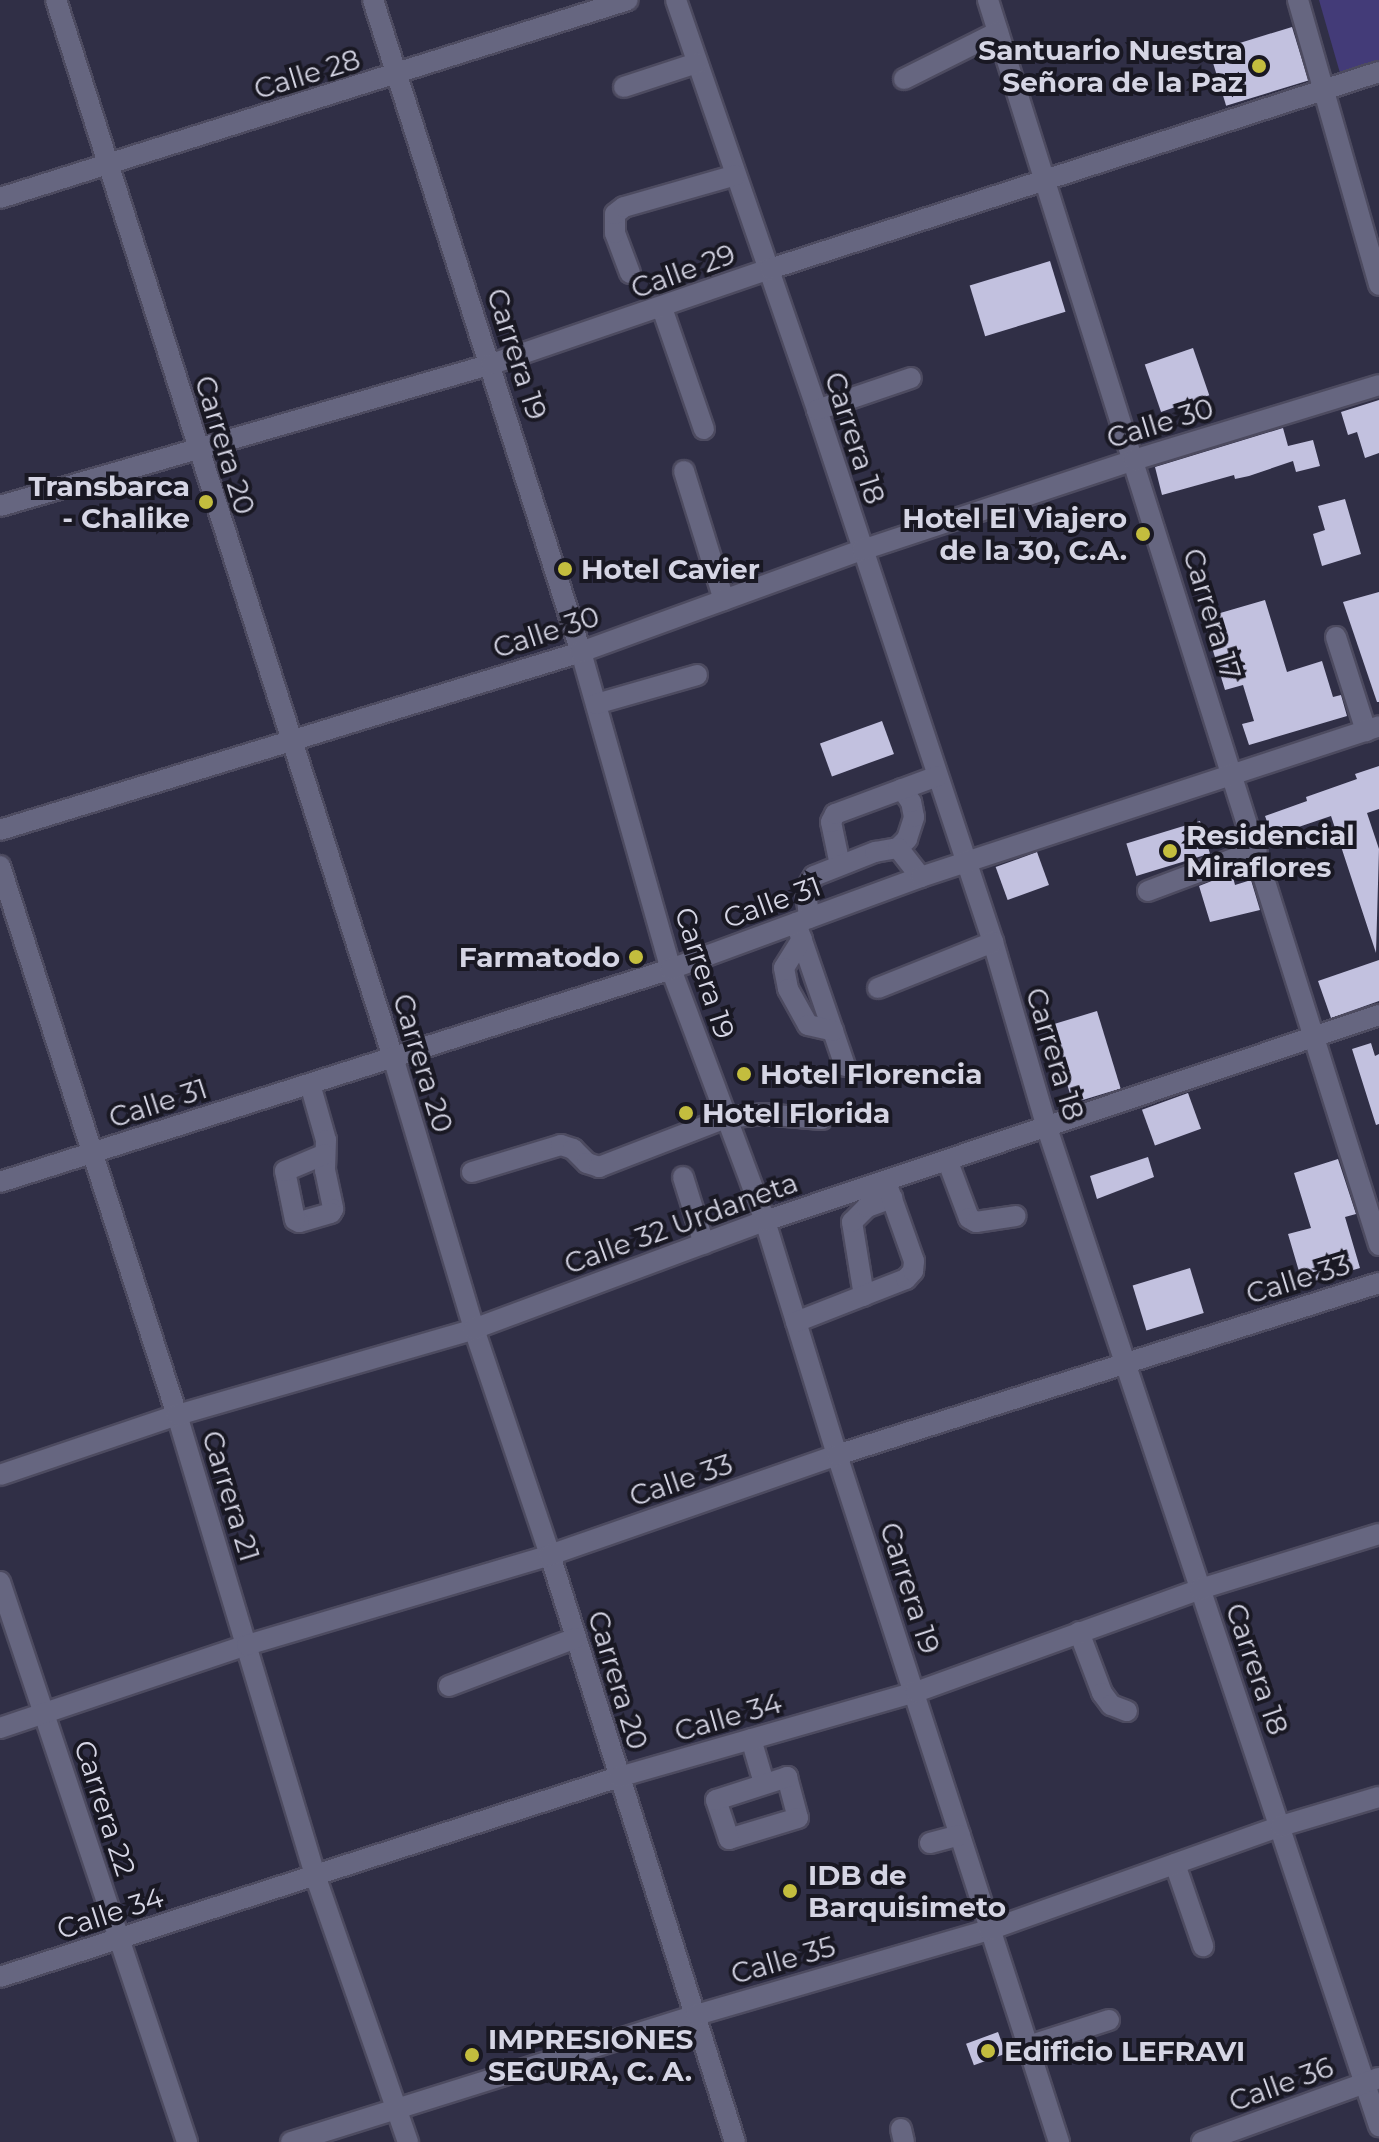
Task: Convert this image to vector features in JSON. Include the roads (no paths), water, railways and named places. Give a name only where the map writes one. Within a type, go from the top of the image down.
[{"type":"street","name":"Carrera 20","points":[[56,0],[196,449],[393,1057],[474,1329],[550,1555],[735,2142]]},
{"type":"street","name":"Carrera 19","points":[[373,0],[492,364],[581,652],[671,969],[765,1221],[837,1455],[1059,2142]]},
{"type":"street","name":"Calle 28","points":[[0,198],[397,76],[628,0]]},
{"type":"street","name":"Carrera 18","points":[[676,0],[770,269],[993,942],[1047,1128],[1128,1362],[1200,1589],[1372,2080],[1379,2126]]},
{"type":"street","name":"Carrera 17","points":[[988,0],[1379,1245]]},
{"type":"street","points":[[1298,0],[1379,285]]},
{"type":"street","points":[[904,79],[998,32]]},
{"type":"street","points":[[624,87],[697,63]]},
{"type":"street","name":"Calle 29","points":[[0,506],[492,364],[770,269],[1046,183],[1379,72]]},
{"type":"street","points":[[630,273],[615,233],[615,214],[624,207],[736,175]]},
{"type":"street","points":[[662,308],[704,429]]},
{"type":"street","points":[[817,410],[911,378]]},
{"type":"street","name":"Calle 30","points":[[0,830],[581,652],[862,550],[1134,460],[1379,385]]},
{"type":"street","points":[[684,471],[724,600]]},
{"type":"street","points":[[1336,637],[1372,729]]},
{"type":"street","points":[[596,704],[697,675]]},
{"type":"street","name":"Calle 31","points":[[0,1182],[802,927],[921,877],[1372,729]]},
{"type":"street","points":[[840,865],[831,822],[835,814],[937,776]]},
{"type":"street","points":[[898,848],[911,831],[914,817],[914,809],[902,789]]},
{"type":"street","points":[[833,1031],[808,1025],[788,989],[784,968],[802,927],[806,889],[814,876],[886,848],[898,848]]},
{"type":"street","points":[[898,848],[921,877]]},
{"type":"street","points":[[1148,891],[1257,850]]},
{"type":"street","name":"Carrera 21","points":[[0,866],[177,1415],[316,1878],[408,2142]]},
{"type":"street","points":[[802,927],[845,1066]]},
{"type":"street","points":[[878,988],[993,942]]},
{"type":"street","name":"Calle 32 Urdaneta","points":[[0,1475],[177,1415],[474,1329],[765,1221],[889,1190],[948,1162],[1379,1015]]},
{"type":"street","points":[[310,1084],[326,1140],[325,1154]]},
{"type":"street","points":[[472,1172],[561,1145],[573,1149],[587,1163],[599,1167],[726,1118],[762,1114],[822,1119]]},
{"type":"street","points":[[948,1162],[969,1218],[976,1222],[1016,1216]]},
{"type":"street","points":[[683,1177],[704,1244]]},
{"type":"street","points":[[796,1322],[864,1296],[906,1279],[913,1271],[914,1261],[889,1190],[852,1222],[864,1296]]},
{"type":"street","name":"Calle 33","points":[[0,1728],[247,1645],[550,1555],[837,1455],[1379,1283]]},
{"type":"street","name":"Calle 34","points":[[0,1977],[316,1878],[619,1777],[916,1692],[1200,1589],[1379,1534]]},
{"type":"street","name":"Carrera 22","points":[[0,1582],[187,2142]]},
{"type":"street","points":[[1079,1632],[1102,1693],[1111,1705],[1127,1711]]},
{"type":"street","points":[[449,1686],[576,1638]]},
{"type":"street","points":[[751,1739],[764,1783]]},
{"type":"street","name":"Calle 35","points":[[291,2142],[696,2015],[886,1950],[989,1930],[1281,1826],[1379,1797]]},
{"type":"street","points":[[930,1843],[960,1835]]},
{"type":"street","points":[[1175,1864],[1203,1946]]},
{"type":"street","points":[[1028,2046],[1109,2020]]},
{"type":"street","name":"Calle 36","points":[[1202,2142],[1243,2135],[1372,2080]]},
{"type":"place","name":"Santuario Nuestra Señora de la Paz","points":[[1259,66]]},
{"type":"place","name":"Transbarca - Chalike","points":[[206,502]]},
{"type":"place","name":"Hotel El Viajero de la 30, C.A.","points":[[1143,534]]},
{"type":"place","name":"Hotel Cavier","points":[[565,569]]},
{"type":"place","name":"Residencial Miraflores","points":[[1170,851]]},
{"type":"place","name":"Farmatodo","points":[[636,957]]},
{"type":"place","name":"Hotel Florencia","points":[[744,1074]]},
{"type":"place","name":"Hotel Florida","points":[[686,1113]]},
{"type":"place","name":"IDB de Barquisimeto","points":[[790,1891]]},
{"type":"place","name":"Edificio LEFRAVI","points":[[988,2051]]},
{"type":"place","name":"IMPRESIONES SEGURA, C. A.","points":[[472,2055]]}]
